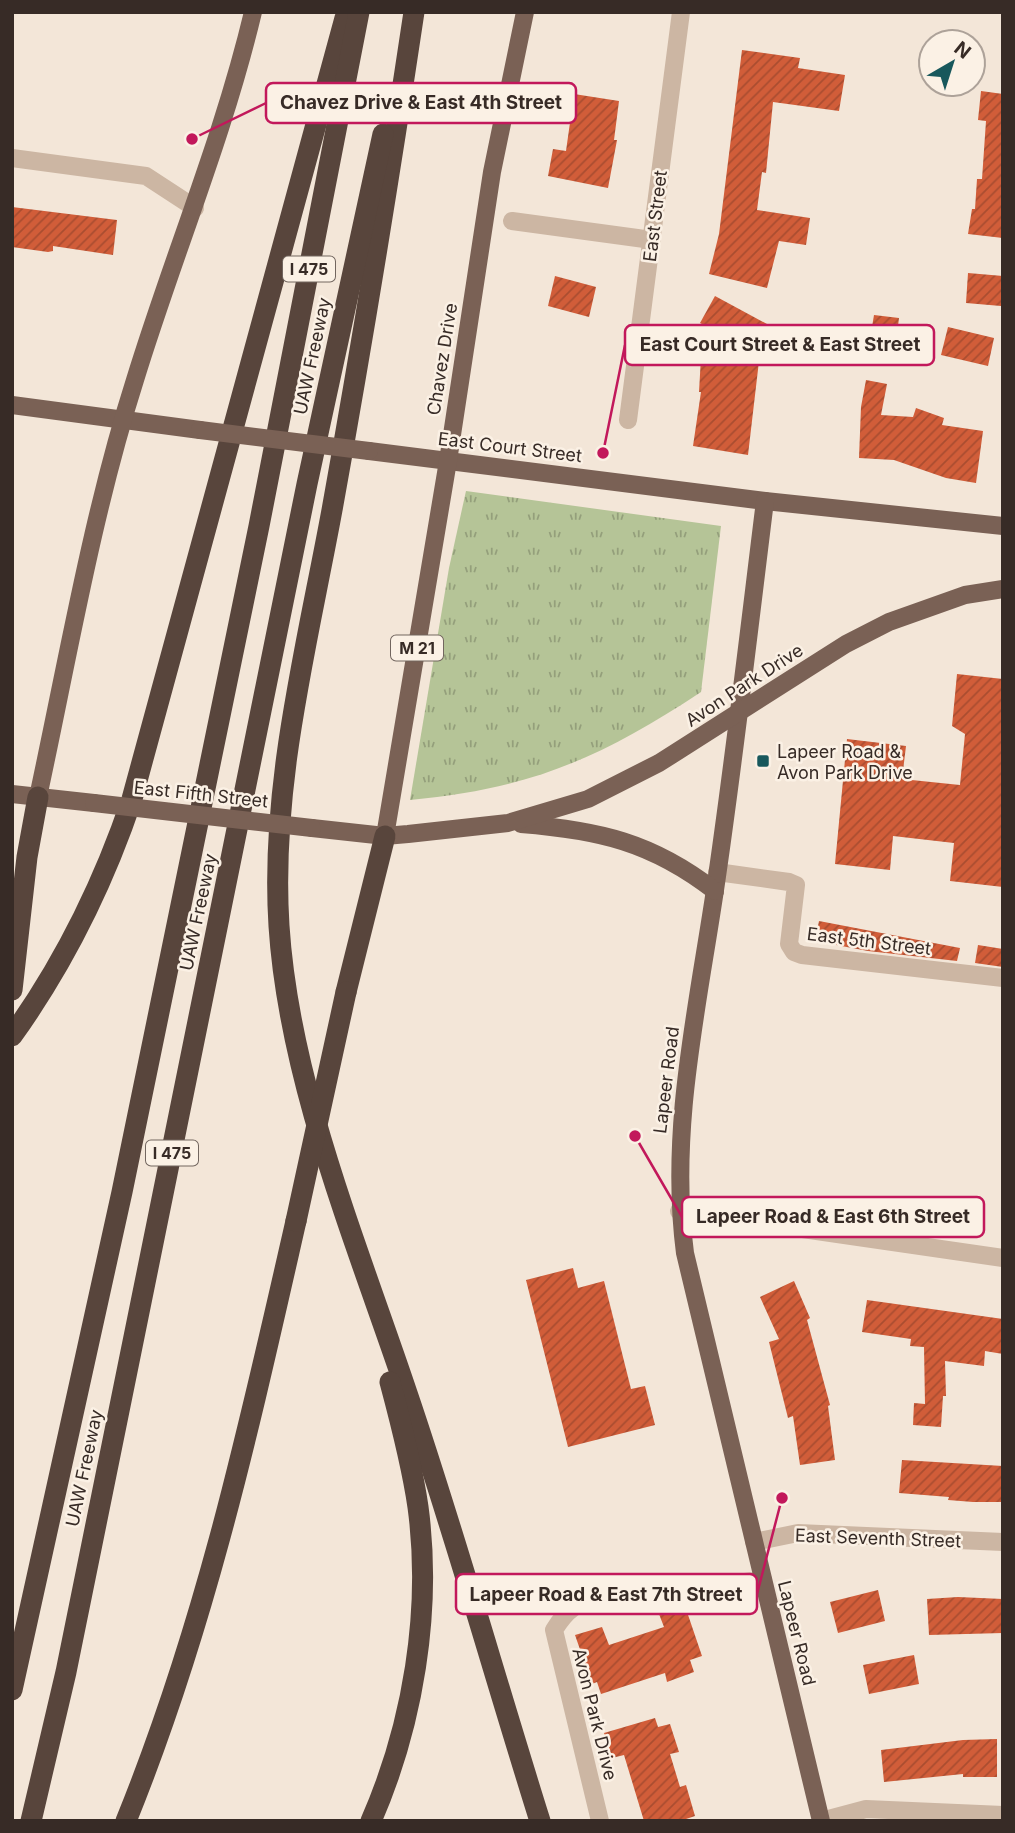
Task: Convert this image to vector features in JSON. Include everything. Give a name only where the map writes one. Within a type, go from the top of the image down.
[{"type":"highway","points":[[12,1036],[52,976],[102,884],[132,799],[347,12]]},
{"type":"highway","name":"UAW Freeway","points":[[12,1690],[122,1192],[259,526],[359,12]]},
{"type":"highway","points":[[412,12],[373,288],[289,740],[279,834],[279,924],[291,1018],[302,1067],[344,1206],[410,1400],[540,1821]]},
{"type":"highway","name":"UAW Freeway","points":[[31,1821],[66,1671],[307,484],[412,12]]},
{"type":"highway","points":[[13,981],[27,857],[38,797]]},
{"type":"highway","points":[[126,1821],[156,1749],[201,1614],[251,1422],[346,992],[385,836]]},
{"type":"highway","points":[[344,1206],[405,1440],[418,1506],[422,1550],[416,1657],[408,1706],[397,1754],[371,1821]]},
{"type":"main road","points":[[38,797],[124,420],[227,112],[253,12]]},
{"type":"main road","name":"Chavez Drive","points":[[385,836],[448,461],[492,172],[524,12]]},
{"type":"main road","name":"East Court Street","points":[[12,405],[765,500],[1003,526]]},
{"type":"main road","name":"Lapeer Road","points":[[765,500],[718,872],[683,1103],[679,1211],[685,1253],[821,1821]]},
{"type":"main road","name":"Avon Park Drive","points":[[508,823],[588,799],[629,780],[739,714],[846,644],[890,622],[965,595],[1003,589]]},
{"type":"main road","name":"East Fifth Street","points":[[12,794],[385,836]]},
{"type":"main road","points":[[385,836],[508,823],[579,829],[618,838],[662,855],[715,891]]},
{"type":"street","name":"East Street","points":[[628,420],[681,12]]},
{"type":"street","points":[[12,158],[146,176],[195,208]]},
{"type":"street","points":[[512,221],[652,240]]},
{"type":"street","name":"East 5th Street","points":[[718,872],[796,885],[789,944],[794,952],[802,955],[1003,978]]},
{"type":"street","points":[[679,1211],[1003,1258]]},
{"type":"street","name":"East Seventh Street","points":[[754,1542],[798,1533],[1003,1542]]},
{"type":"street","name":"Avon Park Drive","points":[[600,1821],[554,1630],[565,1611],[577,1603],[600,1598],[763,1580]]},
{"type":"street","points":[[821,1821],[866,1810],[1003,1815]]},
{"type":"green space","points":[[466,491],[721,526],[701,692],[630,735],[563,767],[492,788],[410,800],[449,568]]},
{"type":"building","points":[[742,50],[800,58],[798,68],[845,75],[839,111],[773,102],[766,173],[762,172],[757,210],[810,218],[806,245],[779,241],[767,288],[709,274],[719,234]]},
{"type":"building","points":[[987,92],[1003,94],[1003,238],[968,234],[972,209],[975,209],[977,179],[982,179],[986,121],[978,120],[980,98],[987,98]]},
{"type":"building","points":[[574,94],[619,101],[614,140],[617,140],[608,188],[548,176],[553,149],[566,151]]},
{"type":"building","points":[[12,207],[117,220],[113,255],[53,246],[53,251],[48,252],[12,247]]},
{"type":"building","points":[[968,273],[1003,276],[1001,306],[966,303]]},
{"type":"building","points":[[555,276],[596,287],[589,317],[548,306]]},
{"type":"building","points":[[715,296],[767,324],[752,351],[700,323]]},
{"type":"building","points":[[874,315],[899,318],[896,343],[870,339]]},
{"type":"building","points":[[948,327],[994,338],[988,366],[941,355]]},
{"type":"building","points":[[701,357],[759,361],[748,455],[693,446],[701,392]]},
{"type":"building","points":[[866,380],[887,384],[881,415],[913,417],[916,408],[944,418],[942,425],[983,431],[976,483],[946,478],[894,460],[859,458],[861,407]]},
{"type":"building","points":[[957,674],[1003,679],[1003,887],[950,881],[954,843],[893,836],[890,870],[835,864],[847,739],[906,746],[902,779],[960,785],[965,734],[952,726]]},
{"type":"building","points":[[819,921],[960,948],[957,961],[868,951],[815,941]]},
{"type":"building","points":[[978,945],[1003,949],[1003,967],[975,963]]},
{"type":"building","points":[[573,1268],[578,1288],[604,1281],[631,1389],[645,1386],[655,1425],[568,1447],[526,1280]]},
{"type":"building","points":[[794,1281],[810,1318],[807,1320],[830,1405],[835,1460],[800,1465],[793,1416],[788,1418],[769,1342],[779,1339],[760,1297]]},
{"type":"building","points":[[867,1300],[1003,1319],[1003,1354],[985,1351],[984,1366],[945,1361],[946,1396],[943,1396],[941,1427],[913,1425],[914,1403],[925,1404],[924,1347],[910,1346],[911,1339],[862,1332]]},
{"type":"building","points":[[902,1460],[1003,1466],[1003,1502],[948,1500],[949,1497],[899,1493]]},
{"type":"building","points":[[878,1590],[885,1621],[838,1633],[830,1602]]},
{"type":"building","points":[[927,1599],[1003,1599],[1003,1633],[929,1635]]},
{"type":"building","points":[[685,1606],[702,1656],[690,1660],[694,1672],[667,1682],[665,1673],[601,1694],[597,1682],[592,1684],[575,1635],[602,1627],[609,1645],[664,1627],[659,1614]]},
{"type":"building","points":[[914,1655],[919,1684],[869,1694],[863,1665]]},
{"type":"building","points":[[655,1718],[658,1727],[670,1724],[679,1752],[670,1754],[680,1787],[686,1785],[695,1816],[680,1821],[644,1821],[624,1755],[612,1758],[604,1733]]},
{"type":"building","points":[[997,1739],[997,1777],[963,1777],[963,1774],[884,1782],[881,1750],[963,1740]]},
{"type":"place","name":"Chavez Drive & East 4th Street","points":[[192,139]]},
{"type":"place","name":"East Court Street & East Street","points":[[603,453]]},
{"type":"place","name":"Lapeer Road & Avon Park Drive","points":[[763,761]]},
{"type":"place","name":"Lapeer Road & East 6th Street","points":[[635,1136]]},
{"type":"place","name":"Lapeer Road & East 7th Street","points":[[782,1498]]}]
